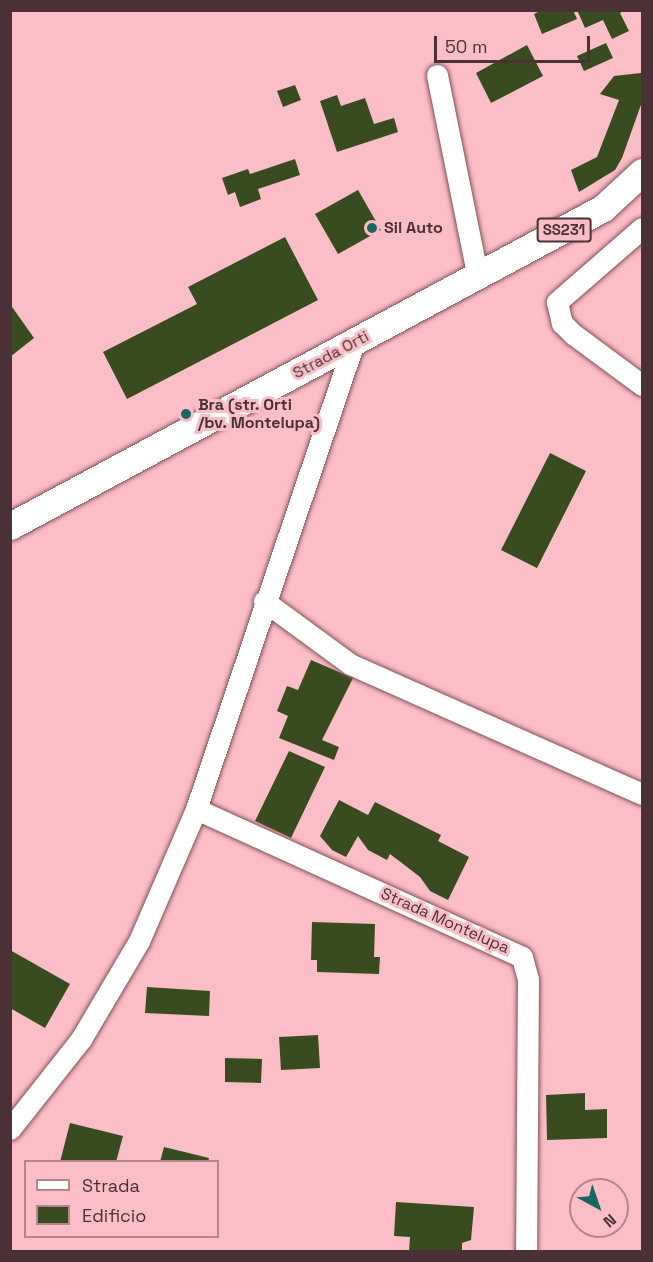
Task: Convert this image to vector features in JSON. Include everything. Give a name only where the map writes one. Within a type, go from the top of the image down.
[{"type":"main road","name":"Strada Orti","points":[[10,526],[478,278],[603,208],[642,172]]},
{"type":"street","points":[[437,75],[478,278]]},
{"type":"street","points":[[642,228],[557,302],[562,323],[573,334],[642,385]]},
{"type":"street","points":[[10,1129],[110,994],[139,941],[196,809],[264,601],[354,342]]},
{"type":"street","points":[[264,601],[350,664],[642,794]]},
{"type":"street","name":"Strada Montelupa","points":[[196,809],[522,957],[528,979],[526,1251]]},
{"type":"building","points":[[542,10],[573,10],[577,19],[542,34],[534,14]]},
{"type":"building","points":[[577,10],[625,10],[620,13],[629,31],[612,39],[603,20],[585,28]]},
{"type":"building","points":[[606,43],[613,58],[584,71],[577,56]]},
{"type":"building","points":[[527,45],[543,76],[491,103],[476,73]]},
{"type":"building","points":[[641,73],[642,102],[622,158],[615,170],[579,192],[571,170],[597,157],[619,100],[600,94],[614,76]]},
{"type":"building","points":[[295,85],[301,100],[283,107],[277,91]]},
{"type":"building","points":[[337,95],[341,106],[365,98],[374,124],[394,118],[398,132],[337,152],[320,101]]},
{"type":"building","points":[[295,159],[300,175],[258,189],[261,199],[240,207],[235,192],[228,195],[222,178],[248,169],[250,174]]},
{"type":"building","points":[[358,190],[381,230],[338,254],[315,214]]},
{"type":"building","points":[[285,237],[318,300],[127,399],[103,352],[197,304],[188,287]]},
{"type":"building","points":[[10,304],[34,338],[10,357]]},
{"type":"building","points":[[550,453],[586,471],[537,568],[501,550]]},
{"type":"building","points":[[311,660],[353,678],[322,740],[339,747],[334,760],[279,738],[288,716],[277,711],[287,686],[298,690]]},
{"type":"building","points":[[289,751],[325,767],[291,838],[255,821]]},
{"type":"building","points":[[339,800],[368,815],[375,802],[441,835],[438,841],[469,857],[448,900],[430,891],[420,877],[390,854],[387,860],[368,850],[358,836],[346,857],[332,850],[320,836]]},
{"type":"building","points":[[312,922],[375,924],[374,957],[380,957],[379,974],[317,972],[317,960],[311,960]]},
{"type":"building","points":[[10,950],[70,984],[45,1028],[10,1008]]},
{"type":"building","points":[[147,987],[210,991],[209,1016],[145,1013]]},
{"type":"building","points":[[318,1035],[320,1068],[281,1070],[279,1037]]},
{"type":"building","points":[[225,1058],[262,1059],[261,1083],[225,1082]]},
{"type":"building","points":[[585,1093],[585,1110],[607,1109],[607,1138],[547,1140],[546,1095]]},
{"type":"building","points":[[70,1123],[123,1136],[117,1160],[61,1160]]},
{"type":"building","points":[[164,1147],[209,1158],[208,1160],[161,1160]]},
{"type":"building","points":[[396,1202],[474,1207],[471,1240],[462,1243],[462,1252],[409,1252],[410,1237],[394,1236]]},
{"type":"place","name":"Sil Auto","points":[[372,228]]},
{"type":"place","name":"Bra (str. Orti /bv. Montelupa)","points":[[186,414]]}]
